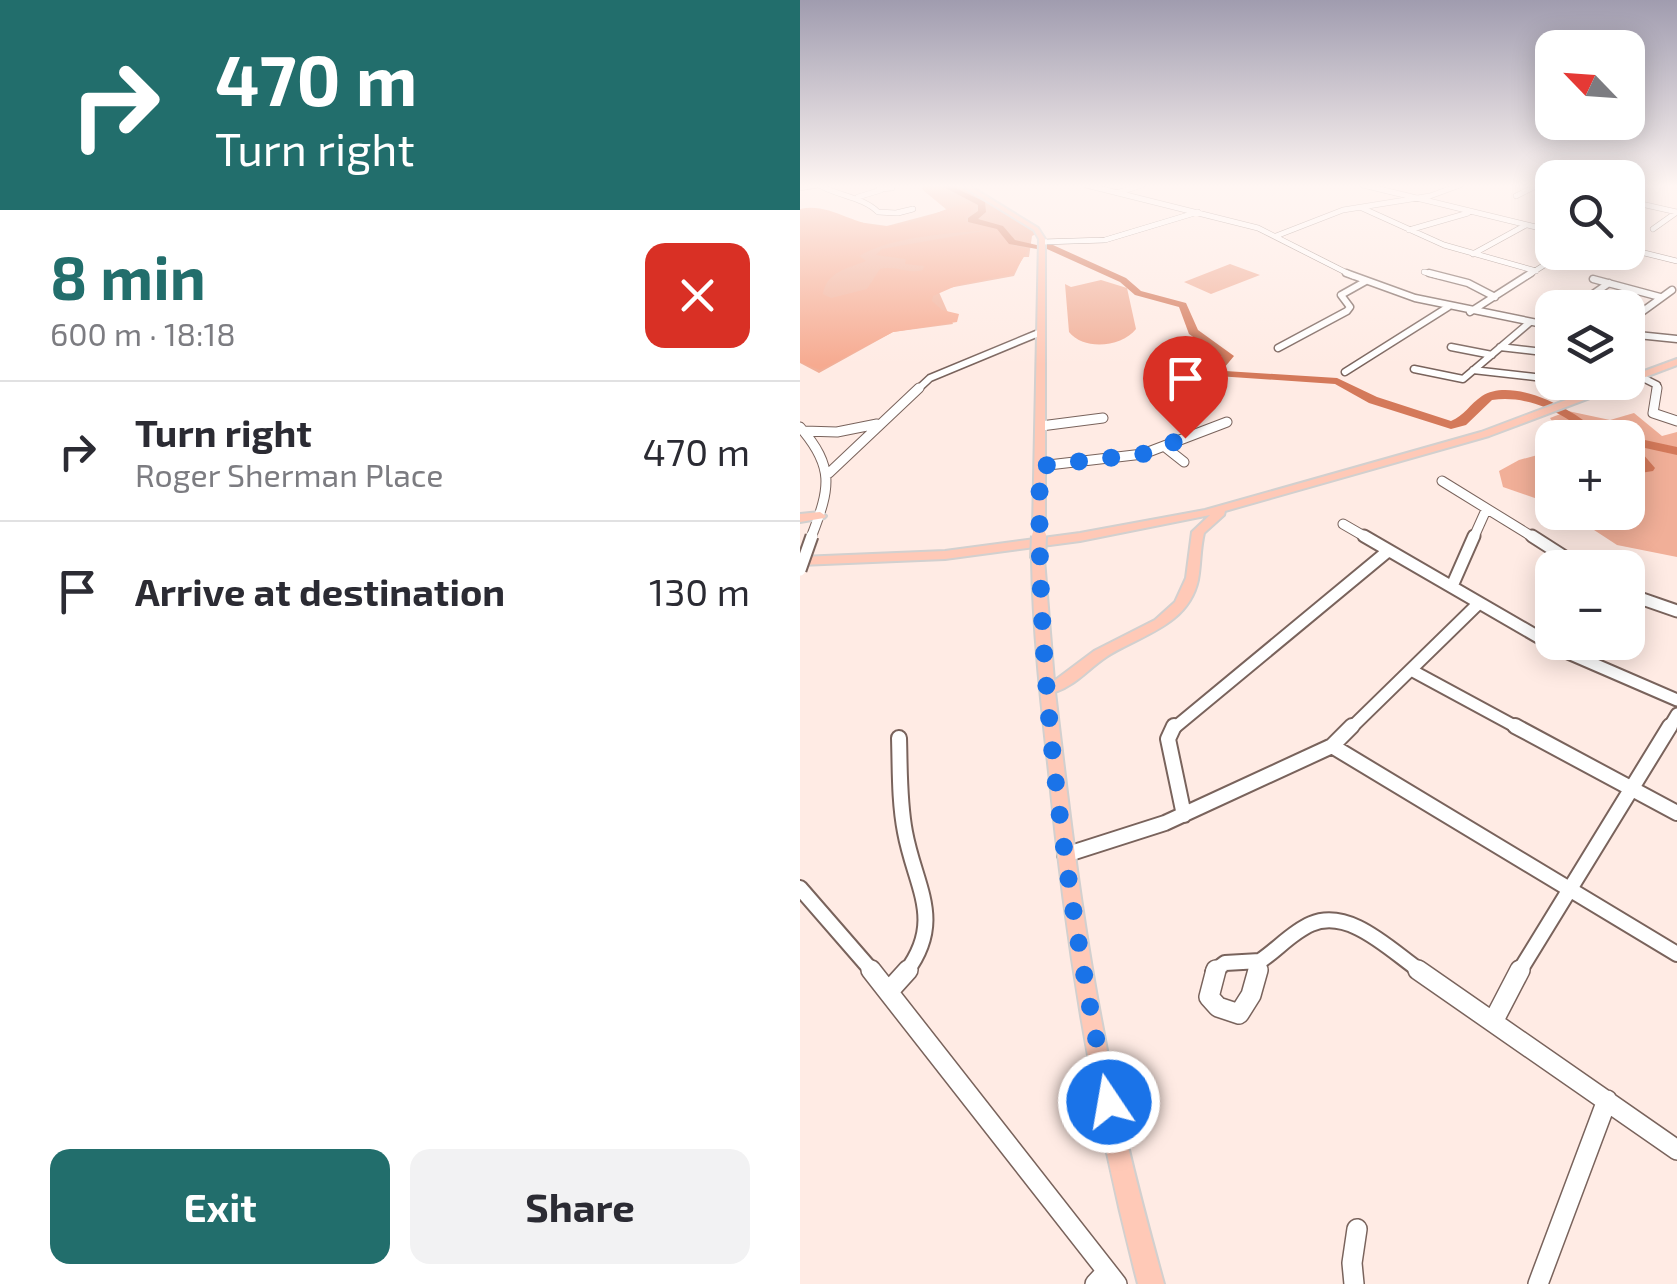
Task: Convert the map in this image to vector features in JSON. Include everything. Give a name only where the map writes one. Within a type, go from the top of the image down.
[{"type":"main road","points":[[1045,245],[1038,559],[1048,690],[1065,854],[1088,1000],[1151,1284]]},
{"type":"main road","points":[[1645,375],[1677,362]]},
{"type":"main road","points":[[800,557],[923,557],[1096,535],[1238,505],[1384,465],[1581,400]]},
{"type":"main road","points":[[1048,690],[1072,678],[1109,649],[1159,624],[1176,609],[1190,586],[1198,532],[1208,520],[1238,505]]},
{"type":"main road","points":[[800,518],[820,516]]},
{"type":"street","points":[[1294,245],[1366,281],[1448,307],[1535,324]]},
{"type":"street","points":[[1448,245],[1536,271]]},
{"type":"street","points":[[1473,254],[1490,245]]},
{"type":"street","points":[[1645,253],[1677,261]]},
{"type":"street","points":[[1470,312],[1536,271]]},
{"type":"street","points":[[1424,272],[1468,283],[1495,296]]},
{"type":"street","points":[[1594,279],[1660,296]]},
{"type":"street","points":[[1278,348],[1347,311],[1350,307],[1341,295],[1366,281]]},
{"type":"street","points":[[1599,290],[1609,283]]},
{"type":"street","points":[[1645,308],[1672,290]]},
{"type":"street","points":[[1345,372],[1448,307]]},
{"type":"street","points":[[1414,368],[1463,379],[1529,323]]},
{"type":"street","points":[[828,473],[938,373],[1041,332]]},
{"type":"street","points":[[1645,336],[1677,339]]},
{"type":"street","points":[[1451,346],[1492,355]]},
{"type":"street","points":[[1500,347],[1535,351]]},
{"type":"street","points":[[1473,370],[1535,377]]},
{"type":"street","points":[[1645,380],[1658,389],[1654,413],[1677,421]]},
{"type":"street","points":[[1041,426],[1102,418]]},
{"type":"street","points":[[1040,466],[1118,459],[1166,447],[1227,422]]},
{"type":"street","points":[[802,429],[837,432],[881,423]]},
{"type":"street","points":[[800,570],[820,516],[828,473],[824,456],[802,429]]},
{"type":"street","points":[[1166,447],[1184,462]]},
{"type":"street","points":[[1442,481],[1557,550]]},
{"type":"street","points":[[1452,586],[1486,510]]},
{"type":"street","points":[[1343,524],[1560,649],[1677,700]]},
{"type":"street","points":[[1184,815],[1168,739],[1175,724],[1246,671],[1388,551]]},
{"type":"street","points":[[1645,600],[1677,611]]},
{"type":"street","points":[[1065,854],[1184,815],[1332,746],[1478,604]]},
{"type":"street","points":[[1412,670],[1677,813]]},
{"type":"street","points":[[1494,1020],[1502,1000],[1677,714]]},
{"type":"street","points":[[889,991],[916,958],[928,922],[929,903],[903,819],[898,738]]},
{"type":"street","points":[[1332,746],[1677,954]]},
{"type":"street","points":[[800,888],[889,991],[1106,1280]]},
{"type":"street","points":[[1260,962],[1305,925],[1335,918],[1355,926],[1677,1150]]},
{"type":"street","points":[[1538,1284],[1607,1100]]},
{"type":"street","points":[[1354,1284],[1352,1263],[1357,1229]]},
{"type":"shaded area","points":[[800,245],[1031,245],[1029,257],[1023,257],[1014,276],[938,290],[953,324],[893,332],[819,373],[800,363]]},
{"type":"shaded area","points":[[800,245],[885,245],[859,256],[866,261],[833,276],[823,294],[831,298],[867,289],[880,269],[923,270],[924,266],[905,264],[906,259],[876,255],[882,249],[905,245],[1012,245],[1029,249],[1013,274],[958,285],[933,296],[932,301],[942,310],[959,314],[957,322],[893,332],[820,370],[800,362]]},
{"type":"shaded area","points":[[1230,264],[1260,275],[1211,294],[1184,282]]},
{"type":"shaded area","points":[[1101,280],[1127,288],[1136,329],[1122,340],[1093,344],[1069,332],[1065,284],[1071,287]]},
{"type":"shaded area","points":[[1568,411],[1610,420],[1551,420]]},
{"type":"shaded area","points":[[1634,413],[1643,420],[1610,420]]},
{"type":"shaded area","points":[[1645,422],[1662,436],[1677,432],[1677,557],[1617,545],[1594,530],[1645,530]]},
{"type":"shaded area","points":[[1535,456],[1535,498],[1503,487],[1499,471]]},
{"type":"waterway","points":[[1030,245],[1037,246]]},
{"type":"waterway","points":[[1050,247],[1123,280],[1138,293],[1183,305],[1193,332],[1228,356],[1218,368],[1221,374],[1337,381],[1373,400],[1451,425],[1462,422],[1488,397],[1502,395],[1532,399],[1577,420]]},
{"type":"waterway","points":[[1645,444],[1677,451]]},
{"type":"waterway","points":[[1645,465],[1648,468],[1645,468]]},
{"type":"route","points":[[1109,1102],[1071,905],[1065,854],[1040,608],[1040,466],[1118,459],[1185,438]]}]
